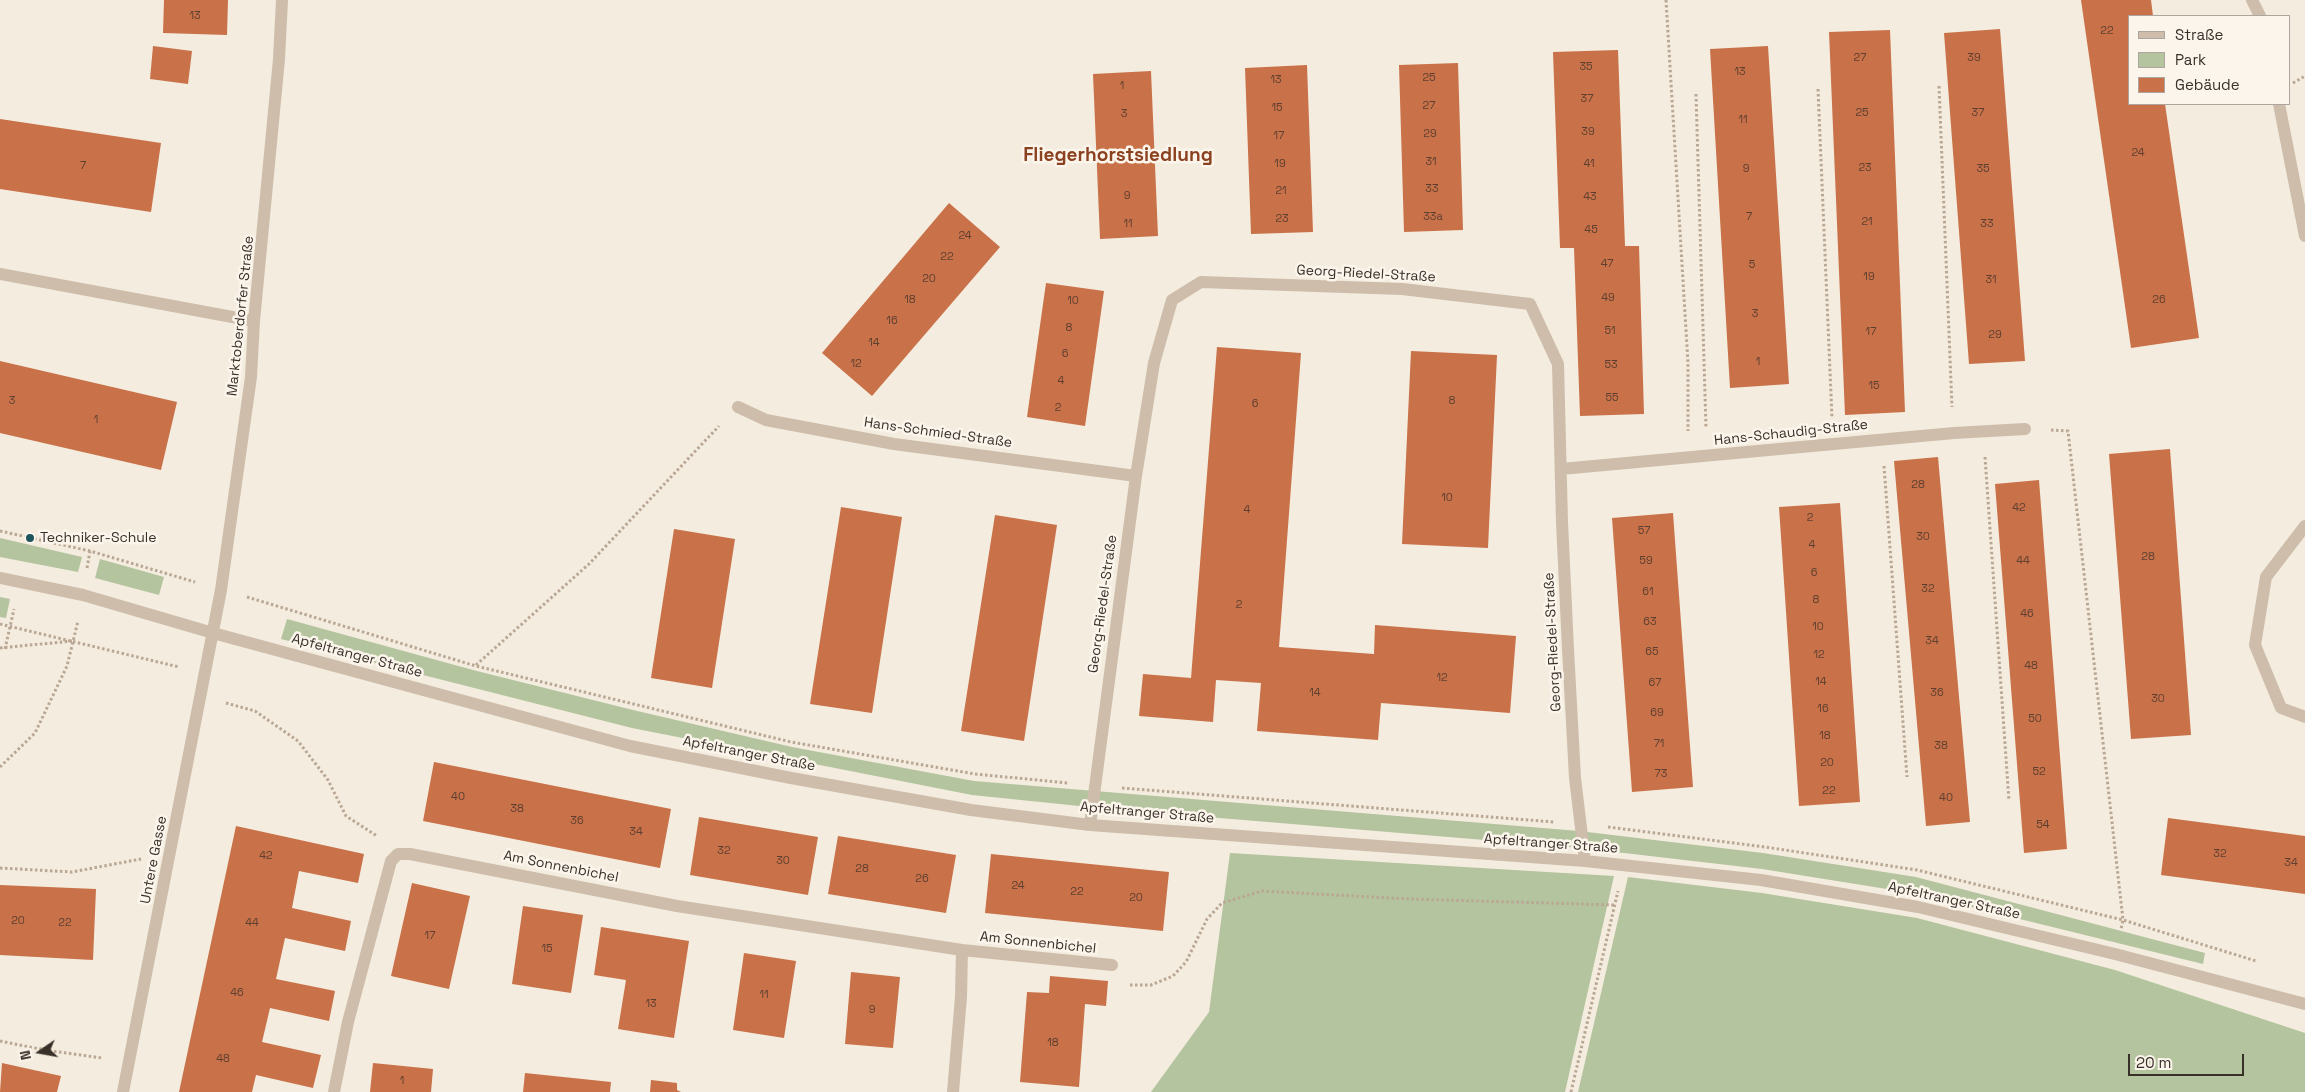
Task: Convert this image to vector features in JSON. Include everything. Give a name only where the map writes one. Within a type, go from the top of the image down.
[{"type":"street","name":"Marktoberdorfer Straße","points":[[213,633],[221,590],[251,377],[254,321],[279,59],[282,0]]},
{"type":"street","points":[[2252,0],[2260,15]]},
{"type":"street","points":[[2278,105],[2305,236]]},
{"type":"street","points":[[0,274],[254,321]]},
{"type":"street","name":"Georg-Riedel-Straße","points":[[1090,825],[1136,476],[1154,363],[1172,300],[1201,282],[1402,289],[1530,304],[1558,364],[1568,649],[1575,778],[1585,861]]},
{"type":"street","name":"Hans-Schmied-Straße","points":[[738,407],[766,420],[894,444],[1136,476]]},
{"type":"street","name":"Hans-Schaudig-Straße","points":[[1561,469],[1882,439],[2025,429]]},
{"type":"street","points":[[2305,526],[2266,577],[2255,645],[2281,708],[2305,716]]},
{"type":"street","name":"Apfeltranger Straße","points":[[0,578],[83,594],[213,633],[630,746],[791,778],[971,810],[1090,825],[1624,864],[1761,880],[1918,907],[2115,954],[2305,1004]]},
{"type":"street","name":"Untere Gasse","points":[[124,1092],[213,633]]},
{"type":"street","points":[[334,1092],[348,1022],[370,937],[391,861],[398,854]]},
{"type":"street","name":"Am Sonnenbichel","points":[[398,854],[410,854],[502,870],[677,906],[962,950],[1112,966]]},
{"type":"street","name":"Am Sonnenbichel","points":[[953,1092],[961,997],[962,950]]},
{"type":"path","points":[[1666,0],[1688,363],[1688,458]]},
{"type":"path","points":[[1938,86],[1954,433]]},
{"type":"path","points":[[1818,89],[1833,444]]},
{"type":"path","points":[[1696,94],[1707,456]]},
{"type":"path","points":[[476,666],[589,564],[738,407]]},
{"type":"path","points":[[2025,429],[2068,430],[2123,920],[2115,954]]},
{"type":"path","points":[[1983,431],[2009,801]]},
{"type":"path","points":[[1882,439],[1907,777]]},
{"type":"path","points":[[0,531],[90,551],[476,666],[791,742],[975,774],[1218,797],[1582,824],[1765,847],[1917,870],[2123,920],[2262,962]]},
{"type":"path","points":[[5,648],[14,609]]},
{"type":"path","points":[[0,624],[206,673]]},
{"type":"path","points":[[0,648],[75,641]]},
{"type":"path","points":[[0,767],[35,733],[67,666],[75,641]]},
{"type":"path","points":[[202,696],[255,711],[298,741],[328,780],[346,816],[398,854]]},
{"type":"path","points":[[0,868],[72,872],[171,853]]},
{"type":"path","points":[[1571,1092],[1624,864]]},
{"type":"path","points":[[1112,966],[1122,985],[1151,985],[1173,976],[1186,962],[1207,919],[1222,902],[1262,891],[1409,899],[1615,905]]},
{"type":"path","points":[[0,1041],[46,1050],[130,1061]]},
{"type":"green space","points":[[0,538],[82,557],[78,572],[0,557]]},
{"type":"green space","points":[[100,559],[164,577],[159,595],[95,578]]},
{"type":"green space","points":[[0,597],[10,599],[6,618],[0,617]]},
{"type":"green space","points":[[287,619],[473,670],[633,710],[792,747],[974,781],[1579,831],[1763,853],[1916,877],[2205,953],[2203,964],[1918,894],[1762,869],[1581,848],[1099,808],[972,795],[632,728],[281,639]]},
{"type":"green space","points":[[1230,853],[1614,876],[1565,1092],[1151,1092],[1209,1012]]},
{"type":"green space","points":[[1628,877],[1762,893],[1917,918],[2115,970],[2305,1033],[2305,1092],[1578,1092]]},
{"type":"building","points":[[164,0],[228,0],[227,35],[163,33]]},
{"type":"building","points":[[2081,0],[2151,0],[2153,15],[2128,15],[2128,105],[2165,105],[2199,338],[2131,348]]},
{"type":"building","points":[[2000,29],[2025,361],[1969,364],[1944,33]]},
{"type":"building","points":[[1890,30],[1905,412],[1845,415],[1829,32]]},
{"type":"building","points":[[153,46],[192,51],[188,84],[150,79]]},
{"type":"building","points":[[1768,46],[1789,384],[1730,388],[1710,49]]},
{"type":"building","points":[[1618,50],[1625,246],[1639,246],[1644,414],[1580,416],[1574,248],[1560,248],[1553,52]]},
{"type":"building","points":[[1458,63],[1463,230],[1404,232],[1399,65]]},
{"type":"building","points":[[1307,65],[1313,232],[1251,234],[1245,68]]},
{"type":"building","points":[[1151,71],[1158,236],[1100,239],[1093,74]]},
{"type":"building","points":[[0,119],[161,143],[151,212],[0,189]]},
{"type":"building","points":[[949,203],[1000,247],[872,396],[822,353]]},
{"type":"building","points":[[1046,283],[1104,291],[1085,426],[1027,417]]},
{"type":"building","points":[[1217,347],[1301,353],[1279,647],[1374,654],[1375,625],[1516,636],[1510,713],[1381,703],[1378,740],[1257,731],[1261,683],[1216,680],[1213,722],[1139,716],[1143,674],[1191,678]]},
{"type":"building","points":[[1411,351],[1497,355],[1488,548],[1402,544]]},
{"type":"building","points":[[0,361],[177,402],[161,470],[0,433]]},
{"type":"building","points":[[2170,449],[2191,735],[2131,739],[2109,454]]},
{"type":"building","points":[[1938,457],[1970,822],[1926,826],[1894,461]]},
{"type":"building","points":[[2039,480],[2067,849],[2024,853],[1995,484]]},
{"type":"building","points":[[1840,503],[1860,802],[1799,806],[1779,507]]},
{"type":"building","points":[[841,507],[902,517],[872,713],[810,704]]},
{"type":"building","points":[[1673,513],[1693,787],[1632,792],[1612,518]]},
{"type":"building","points":[[995,515],[1057,525],[1024,741],[961,731]]},
{"type":"building","points":[[674,529],[735,539],[712,688],[651,678]]},
{"type":"building","points":[[434,762],[671,809],[660,868],[423,821]]},
{"type":"building","points":[[699,817],[818,837],[808,895],[690,875]]},
{"type":"building","points":[[2168,818],[2305,836],[2305,894],[2161,875]]},
{"type":"building","points":[[236,826],[364,854],[358,883],[299,871],[292,908],[351,921],[345,951],[285,938],[276,979],[335,991],[329,1021],[270,1008],[262,1042],[321,1055],[313,1088],[256,1075],[252,1092],[179,1092]]},
{"type":"building","points":[[838,836],[956,855],[946,913],[828,894]]},
{"type":"building","points":[[991,854],[1169,872],[1163,931],[985,913]]},
{"type":"building","points":[[412,883],[470,896],[449,989],[391,976]]},
{"type":"building","points":[[0,885],[96,889],[93,960],[0,955]]},
{"type":"building","points":[[523,906],[583,915],[571,993],[512,984]]},
{"type":"building","points":[[601,927],[689,941],[674,1038],[618,1029],[626,980],[594,975]]},
{"type":"building","points":[[744,953],[796,961],[784,1038],[733,1030]]},
{"type":"building","points":[[851,972],[900,977],[893,1048],[845,1044]]},
{"type":"building","points":[[1050,976],[1108,981],[1106,1006],[1085,1004],[1079,1087],[1020,1082],[1027,992],[1049,993]]},
{"type":"building","points":[[2,1063],[61,1076],[57,1092],[0,1092]]},
{"type":"building","points":[[373,1063],[433,1069],[431,1092],[370,1092]]},
{"type":"building","points":[[525,1073],[611,1082],[610,1092],[523,1092]]},
{"type":"building","points":[[651,1080],[677,1083],[677,1090],[681,1092],[650,1092]]},
{"type":"place","name":"Techniker-Schule","points":[[30,538]]},
{"type":"district","name":"Fliegerhorstsiedlung","points":[[1118,156]]}]
